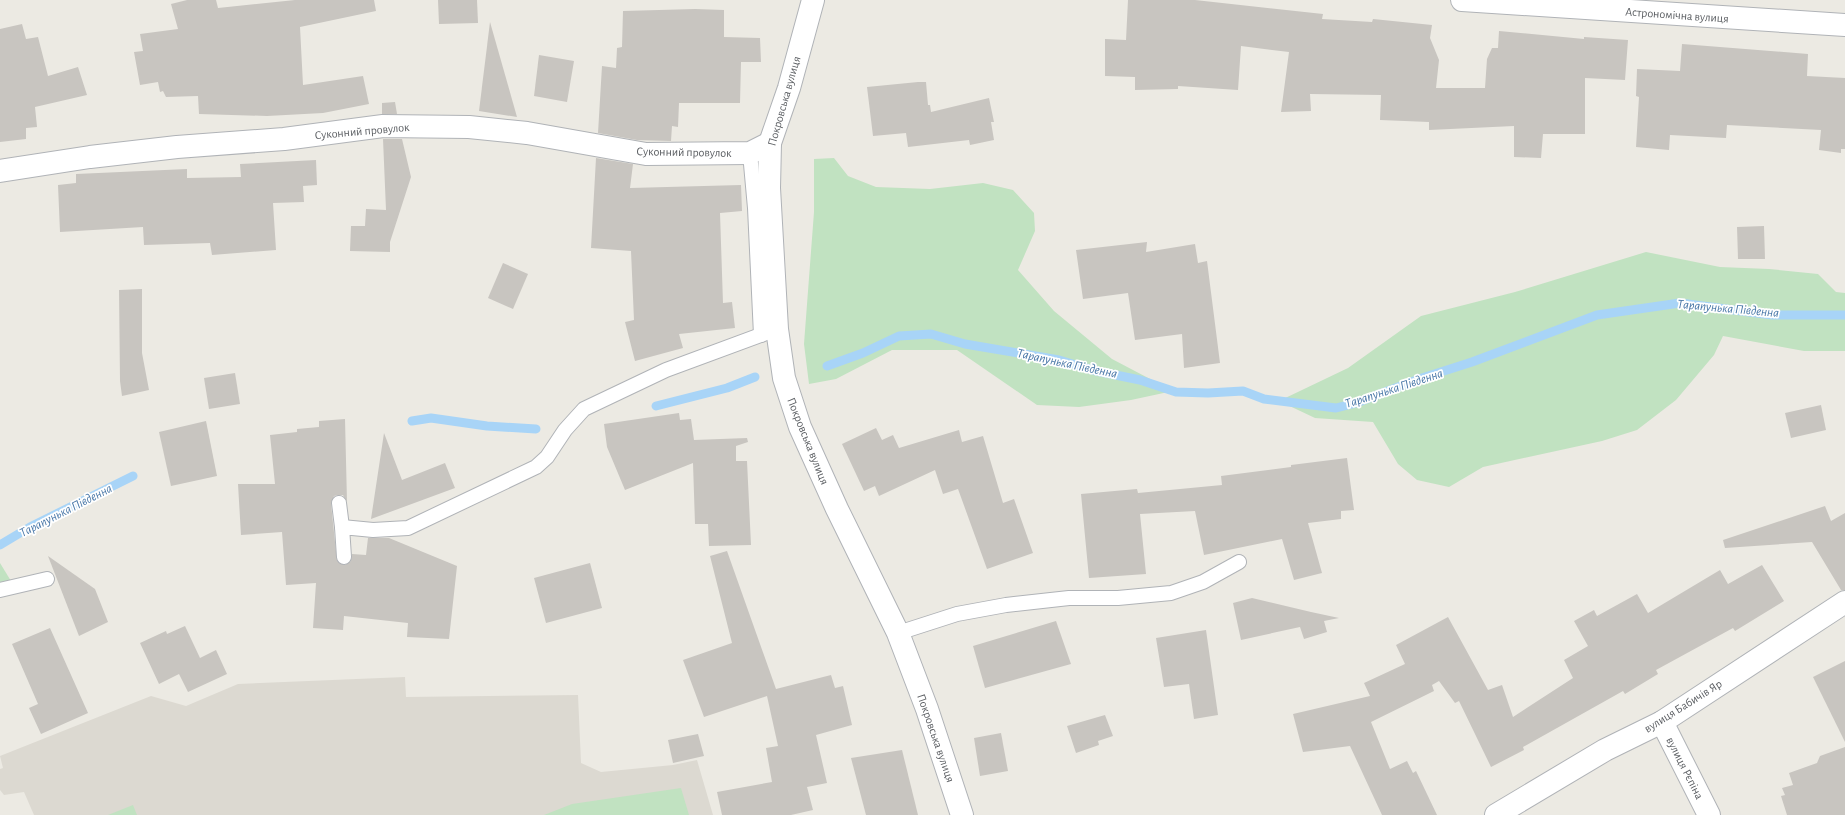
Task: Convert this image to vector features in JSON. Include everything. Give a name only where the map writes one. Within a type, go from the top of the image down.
[{"type":"street","name":"Покровська вулиця","points":[[813,0],[789,88],[770,143],[769,332],[800,427],[837,509],[898,634],[927,709],[962,814]]},
{"type":"street","name":"Астрономічна вулиця","points":[[1462,0],[1638,6],[1845,25]]},
{"type":"street","name":"Суконний провулок","points":[[0,171],[90,157],[177,147],[284,139],[390,126],[469,127],[528,133],[646,154],[750,153],[770,143]]},
{"type":"street","name":"вулиця Бабичів Яр","points":[[1496,815],[1605,750],[1662,722],[1845,602]]},
{"type":"street","name":"вулиця Рєпіна","points":[[1662,722],[1709,815]]},
{"type":"lane","points":[[342,527],[390,531],[408,528],[436,516],[536,466],[547,457],[565,430],[584,409],[666,370],[769,332],[750,153]]},
{"type":"lane","points":[[339,504],[344,557]]},
{"type":"lane","points":[[898,634],[957,614],[1006,605],[1069,598],[1118,598],[1171,593],[1203,582],[1238,562]]},
{"type":"lane","points":[[0,590],[47,579]]},
{"type":"shaded area","points":[[405,677],[406,697],[578,695],[581,763],[601,772],[673,765],[697,760],[713,815],[34,815],[24,792],[4,795],[0,790],[0,769],[3,768],[0,756],[151,696],[186,706],[238,684]]},
{"type":"green space","points":[[834,158],[848,176],[876,187],[930,189],[983,183],[1013,190],[1034,213],[1035,231],[1018,270],[1054,311],[1112,359],[1173,391],[1131,400],[1079,407],[1037,405],[957,350],[892,350],[836,379],[809,384],[804,344],[814,212],[814,159]]},
{"type":"green space","points":[[1646,252],[1720,267],[1769,269],[1818,274],[1836,292],[1845,293],[1845,351],[1804,351],[1723,336],[1714,355],[1676,400],[1637,430],[1602,441],[1483,467],[1449,487],[1417,480],[1398,464],[1373,422],[1315,418],[1279,401],[1348,368],[1421,316],[1515,292]]},
{"type":"green space","points":[[0,563],[11,581],[0,582]]},
{"type":"green space","points":[[681,788],[689,815],[544,815],[572,804]]},
{"type":"green space","points":[[133,805],[137,815],[108,815]]},
{"type":"building","points":[[187,0],[216,0],[218,8],[295,0],[374,0],[376,11],[300,27],[303,85],[363,76],[369,104],[323,113],[267,116],[199,114],[198,96],[166,97],[163,91],[160,92],[158,82],[140,85],[134,52],[143,51],[140,34],[178,29],[171,4]]},
{"type":"building","points":[[438,0],[477,0],[478,23],[439,24]]},
{"type":"building","points":[[1128,0],[1195,0],[1323,14],[1322,19],[1372,22],[1373,19],[1432,25],[1430,38],[1439,60],[1436,88],[1485,88],[1487,59],[1492,48],[1498,48],[1499,31],[1584,39],[1584,37],[1628,40],[1625,80],[1585,78],[1585,134],[1543,134],[1541,158],[1514,157],[1514,126],[1429,130],[1429,122],[1380,120],[1381,95],[1310,94],[1311,111],[1281,112],[1289,52],[1241,46],[1238,90],[1178,86],[1178,89],[1135,90],[1135,77],[1105,76],[1105,39],[1126,40]]},
{"type":"building","points":[[695,9],[724,10],[724,37],[760,38],[761,62],[741,62],[740,103],[679,103],[678,127],[672,126],[671,141],[637,140],[598,133],[602,66],[616,68],[617,48],[622,47],[623,11]]},
{"type":"building","points":[[490,22],[517,117],[479,111]]},
{"type":"building","points":[[22,24],[26,39],[38,37],[48,76],[78,67],[87,95],[35,107],[37,127],[26,128],[26,139],[0,142],[0,29]]},
{"type":"building","points":[[1682,44],[1808,54],[1807,76],[1845,78],[1845,149],[1841,149],[1841,153],[1819,150],[1821,130],[1727,125],[1726,138],[1670,135],[1669,150],[1636,147],[1639,97],[1636,96],[1637,69],[1680,71]]},
{"type":"building","points":[[539,55],[574,61],[567,102],[534,96]]},
{"type":"building","points":[[926,82],[928,105],[930,105],[931,112],[989,98],[994,122],[991,122],[994,140],[970,145],[969,140],[908,147],[906,133],[873,136],[867,87]]},
{"type":"building","points":[[395,102],[397,114],[382,114],[382,103]]},
{"type":"building","points":[[383,139],[402,139],[411,177],[390,242],[390,252],[350,251],[351,226],[365,226],[366,209],[386,210]]},
{"type":"building","points":[[596,158],[633,164],[630,188],[741,185],[742,211],[720,213],[723,303],[732,302],[735,328],[679,334],[683,348],[635,361],[625,322],[634,320],[631,251],[591,248]]},
{"type":"building","points":[[316,160],[317,185],[303,186],[304,202],[273,203],[276,250],[212,255],[210,243],[144,245],[143,227],[60,232],[58,185],[76,183],[76,174],[187,169],[187,178],[241,177],[240,164]]},
{"type":"building","points":[[1764,226],[1765,259],[1738,259],[1737,227]]},
{"type":"building","points":[[1147,242],[1146,252],[1195,244],[1198,263],[1207,261],[1220,363],[1184,368],[1182,334],[1135,340],[1128,293],[1083,299],[1076,250]]},
{"type":"building","points":[[503,263],[528,274],[513,309],[488,298]]},
{"type":"building","points":[[142,289],[142,353],[149,390],[122,396],[120,381],[119,290]]},
{"type":"building","points":[[235,373],[240,404],[209,409],[204,378]]},
{"type":"building","points":[[1821,405],[1826,430],[1791,438],[1785,413]]},
{"type":"building","points":[[679,413],[680,420],[691,419],[694,440],[747,438],[748,442],[736,446],[736,461],[747,461],[751,545],[709,546],[708,524],[695,524],[693,463],[625,490],[607,447],[604,424]]},
{"type":"building","points":[[345,419],[347,502],[343,495],[338,495],[334,496],[331,504],[337,561],[345,565],[351,561],[352,554],[366,555],[368,538],[389,538],[457,566],[449,639],[407,637],[408,623],[344,616],[343,630],[313,628],[316,583],[286,585],[282,532],[241,535],[238,484],[275,484],[270,435],[297,432],[297,429],[319,427],[319,421]]},
{"type":"building","points":[[206,421],[217,476],[171,486],[159,432]]},
{"type":"building","points":[[876,428],[882,440],[893,435],[899,448],[959,430],[962,442],[983,436],[1003,503],[1014,499],[1033,553],[987,569],[958,489],[943,494],[935,470],[879,496],[875,486],[864,491],[842,444]]},
{"type":"building","points":[[384,433],[402,480],[445,463],[455,488],[371,519]]},
{"type":"building","points":[[1347,458],[1354,510],[1341,511],[1341,519],[1308,523],[1322,573],[1294,580],[1282,539],[1204,555],[1195,511],[1140,514],[1146,574],[1089,578],[1081,494],[1137,489],[1138,493],[1222,485],[1221,476]]},
{"type":"building","points":[[1825,506],[1831,521],[1845,513],[1845,590],[1841,590],[1812,542],[1725,548],[1723,540]]},
{"type":"building","points":[[727,551],[776,689],[831,675],[835,688],[843,686],[852,725],[816,735],[827,783],[807,787],[813,810],[791,815],[722,815],[717,792],[772,782],[766,748],[778,746],[767,696],[704,717],[683,660],[732,643],[710,556]]},
{"type":"building","points":[[48,556],[95,589],[108,622],[79,636]]},
{"type":"building","points":[[590,563],[602,608],[546,623],[534,578]]},
{"type":"building","points":[[1762,565],[1784,601],[1735,631],[1733,628],[1656,670],[1658,674],[1625,694],[1623,691],[1523,747],[1524,750],[1491,767],[1459,701],[1455,703],[1439,681],[1432,685],[1434,691],[1371,722],[1390,769],[1407,761],[1413,773],[1416,771],[1437,815],[1382,815],[1350,746],[1303,752],[1293,714],[1370,696],[1364,683],[1405,664],[1396,645],[1448,617],[1488,690],[1502,685],[1513,717],[1573,678],[1564,660],[1588,646],[1574,621],[1594,610],[1597,616],[1637,594],[1648,613],[1720,570],[1728,584]]},
{"type":"building","points":[[1252,598],[1339,618],[1324,621],[1327,632],[1304,639],[1300,627],[1241,640],[1233,603]]},
{"type":"building","points":[[1056,621],[1071,664],[985,688],[973,646]]},
{"type":"building","points":[[185,626],[200,658],[216,650],[227,674],[188,692],[179,674],[159,684],[140,643],[166,631],[167,634]]},
{"type":"building","points":[[50,628],[88,713],[41,734],[29,708],[38,704],[12,644]]},
{"type":"building","points":[[1206,630],[1218,715],[1194,719],[1189,684],[1164,687],[1156,638]]},
{"type":"building","points":[[1845,661],[1845,742],[1813,677]]},
{"type":"building","points":[[1105,715],[1113,736],[1098,741],[1099,745],[1076,753],[1067,726]]},
{"type":"building","points":[[1001,733],[1008,771],[980,776],[974,738]]},
{"type":"building","points":[[698,734],[704,756],[673,763],[668,740]]},
{"type":"building","points":[[1845,747],[1845,815],[1787,815],[1781,796],[1785,795],[1782,788],[1793,785],[1789,773],[1817,763],[1820,756]]},
{"type":"building","points":[[902,750],[918,815],[866,815],[851,758]]},
{"type":"waterway","name":"Тарапунька Південна","points":[[827,366],[863,353],[899,336],[931,334],[965,344],[1059,360],[1096,371],[1140,380],[1176,392],[1208,393],[1243,391],[1264,399],[1336,408],[1356,403],[1422,378],[1472,362],[1597,315],[1680,303],[1772,315],[1845,315]]},
{"type":"waterway","name":"Тарапунька Південна","points":[[656,406],[727,388],[755,377]]},
{"type":"waterway","name":"Тарапунька Південна","points":[[412,421],[431,418],[487,426],[536,429]]},
{"type":"waterway","name":"Тарапунька Південна","points":[[0,545],[30,527],[133,476]]}]
